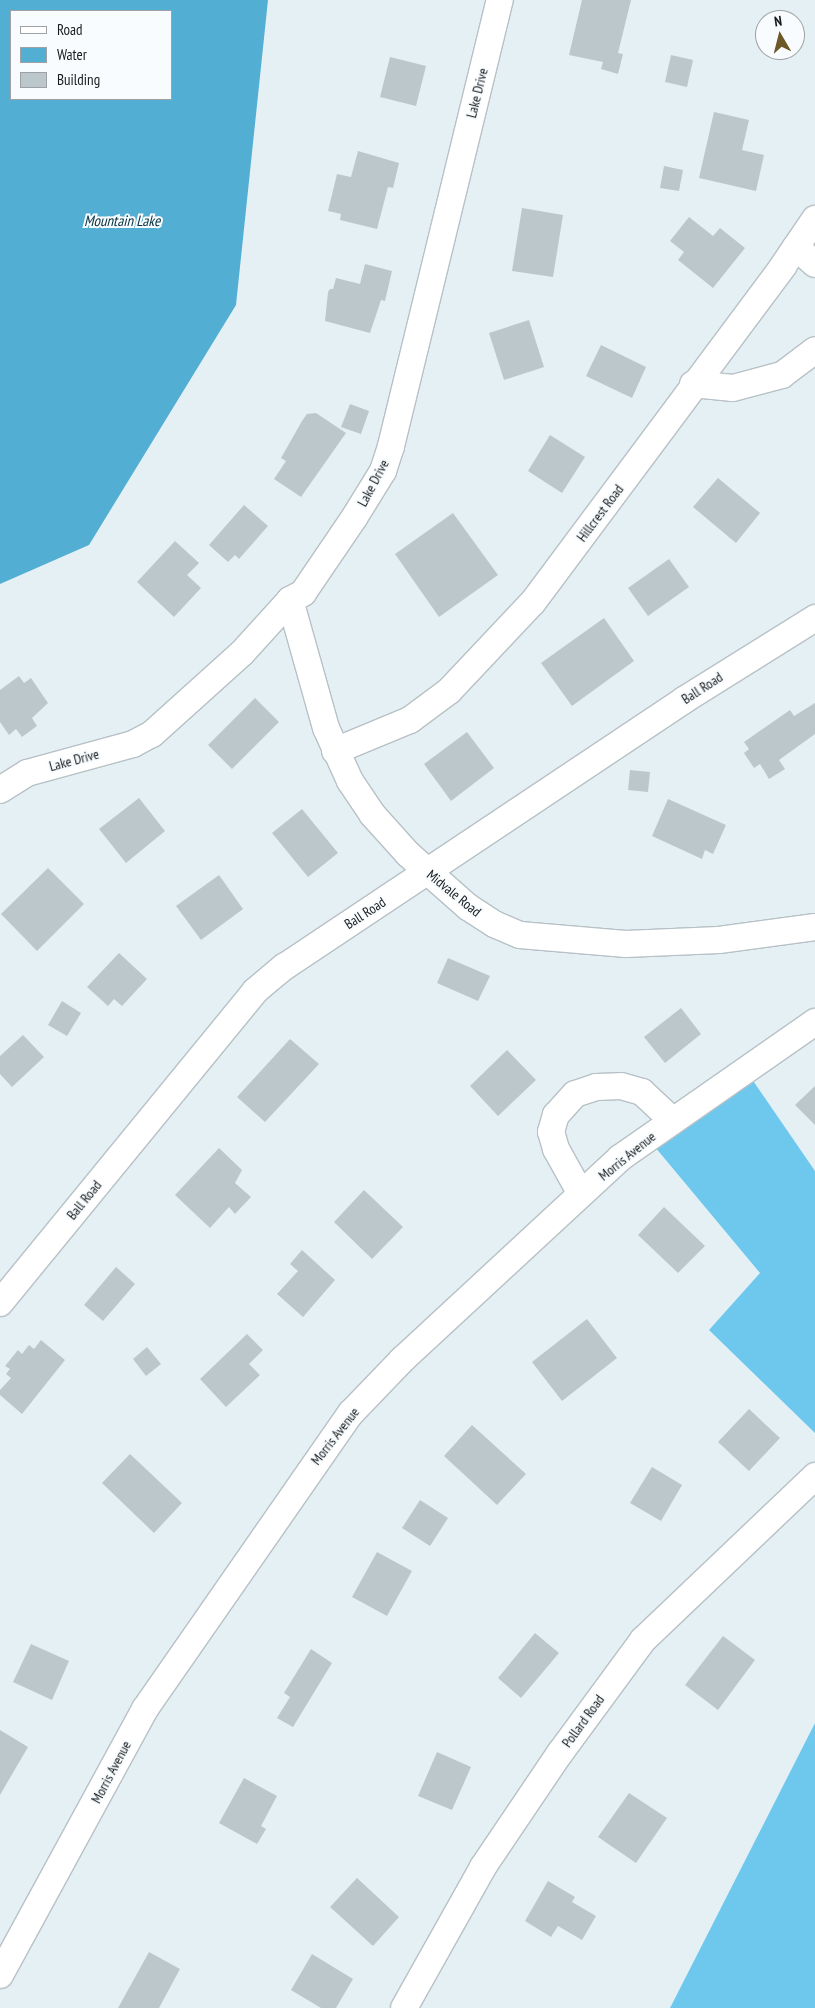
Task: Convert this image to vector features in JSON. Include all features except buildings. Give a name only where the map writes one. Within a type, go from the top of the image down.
[{"type":"street","name":"Lake Drive","points":[[0,790],[27,773],[133,744],[152,734],[242,653],[290,600],[303,593],[354,518],[382,471],[391,446],[500,0]]},
{"type":"street","name":"Hillcrest Road","points":[[335,752],[410,720],[449,691],[534,602],[693,384],[810,240]]},
{"type":"street","points":[[693,384],[734,388],[782,375],[815,350]]},
{"type":"street","name":"Midvale Road","points":[[290,600],[335,752],[372,814],[428,872],[468,907],[520,935],[626,944],[719,940],[815,927]]},
{"type":"street","name":"Ball Road","points":[[0,1303],[255,991],[284,967],[684,700],[815,618]]},
{"type":"street","name":"Morris Avenue","points":[[0,1975],[145,1709],[351,1412],[402,1360],[620,1158],[815,1022]]},
{"type":"street","points":[[581,1194],[556,1149],[552,1132],[556,1114],[575,1094],[596,1087],[621,1086],[642,1092],[672,1120]]},
{"type":"street","name":"Pollard Road","points":[[404,2008],[484,1867],[560,1753],[644,1640],[815,1476]]},
{"type":"shaded area","points":[[745,1069],[815,1171],[815,1433],[709,1330],[760,1273],[650,1141]]},
{"type":"shaded area","points":[[815,1723],[815,2008],[670,2008]]},
{"type":"water","name":"Mountain Lake","points":[[0,0],[268,0],[236,305],[89,545],[0,584]]}]
